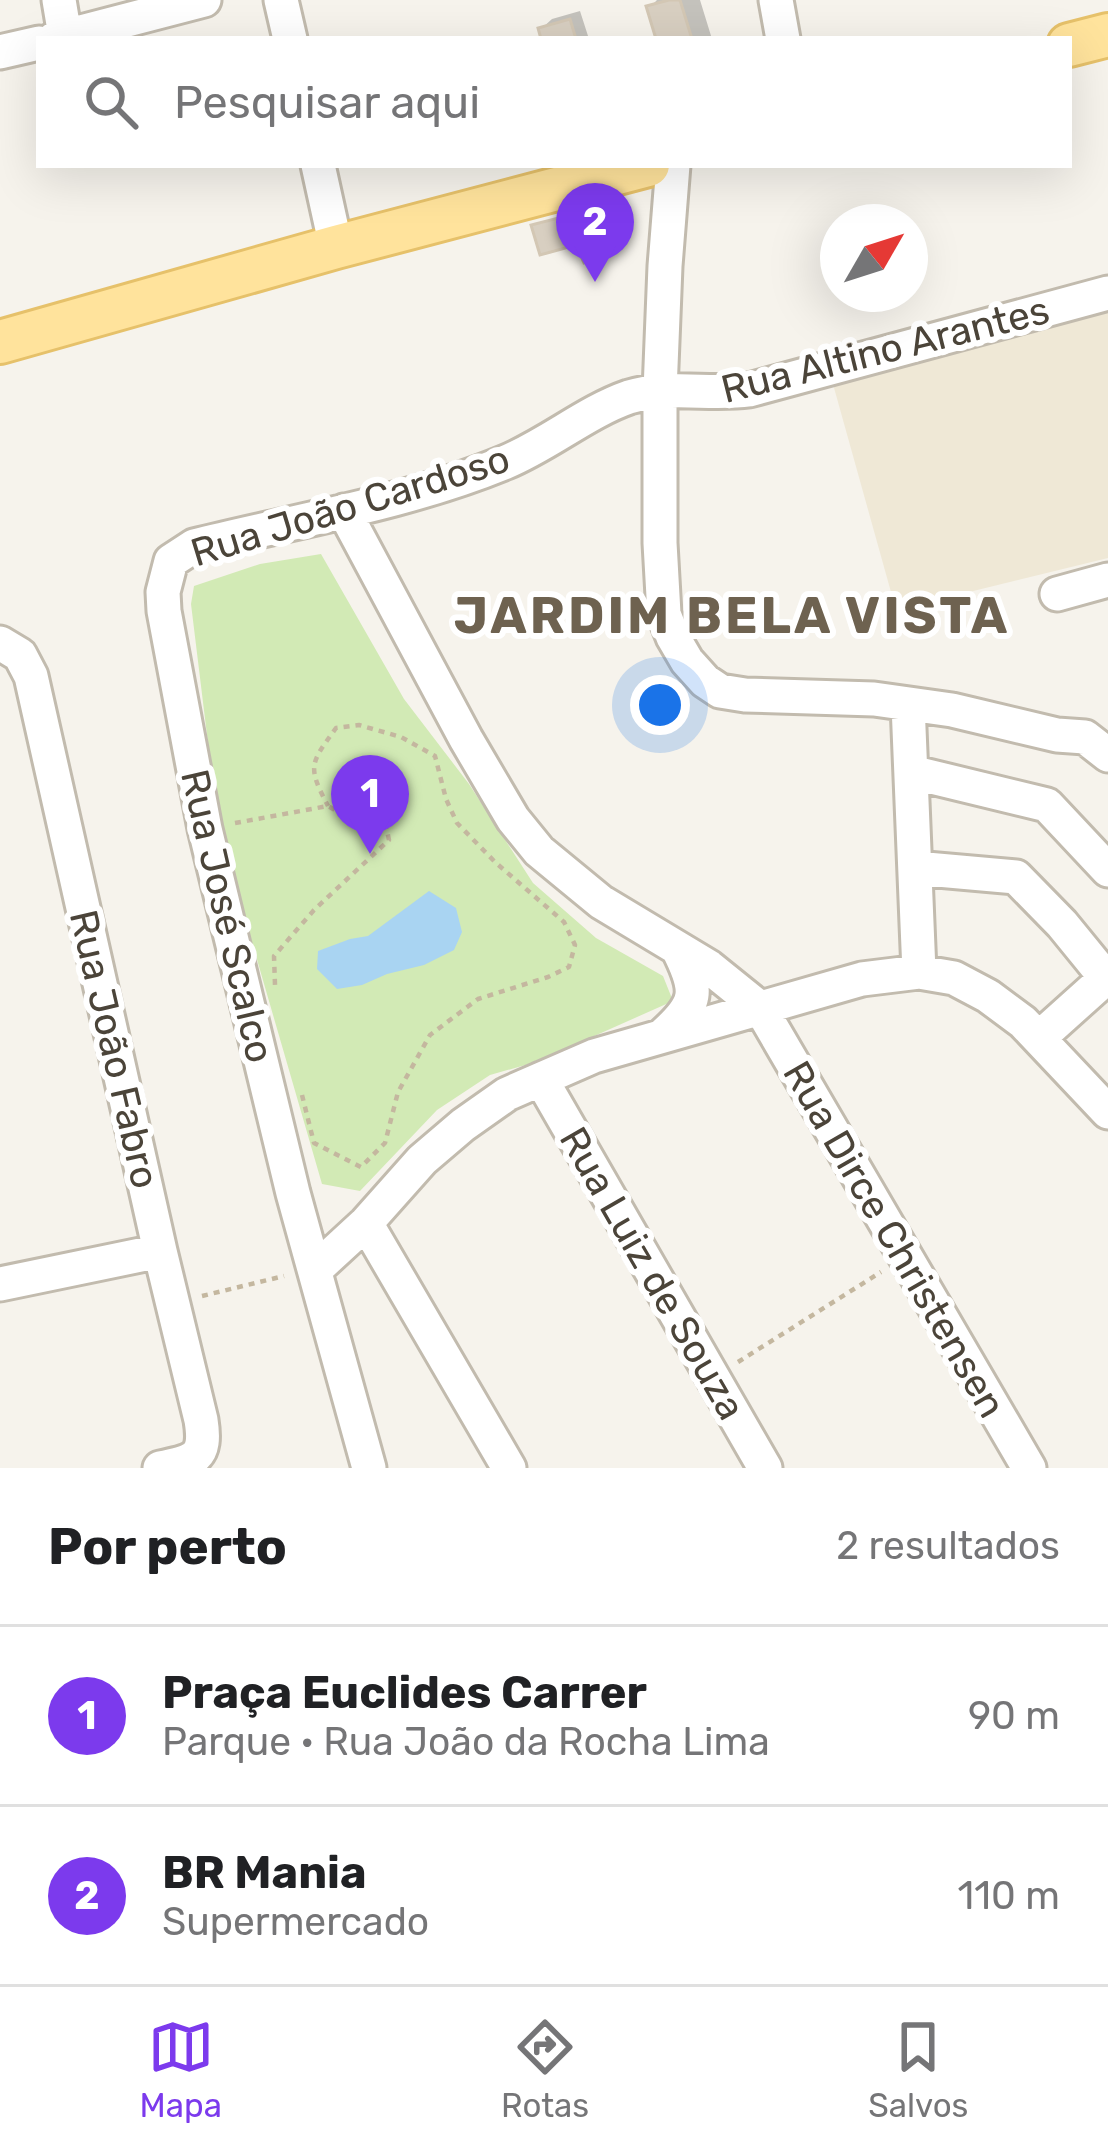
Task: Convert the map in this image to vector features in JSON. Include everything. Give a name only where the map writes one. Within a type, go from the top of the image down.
[{"type":"main road","points":[[1072,44],[1108,34]]},
{"type":"main road","points":[[0,342],[637,168]]},
{"type":"street","points":[[53,36],[59,0]]},
{"type":"street","points":[[64,36],[204,0]]},
{"type":"street","points":[[281,0],[289,36]]},
{"type":"street","points":[[776,0],[782,36]]},
{"type":"street","points":[[0,52],[36,43]]},
{"type":"street","points":[[319,168],[336,248]]},
{"type":"street","points":[[673,168],[660,391],[660,543],[664,614],[687,662],[720,691],[874,699],[1100,741]]},
{"type":"street","name":"Rua Altino Arantes","points":[[660,391],[721,394],[748,390],[1108,293]]},
{"type":"street","name":"Rua João Cardoso","points":[[171,561],[194,545],[447,484],[510,460],[630,397],[660,391]]},
{"type":"street","name":"Rua Dirce Christensen","points":[[344,511],[466,739],[513,819],[539,851],[601,902],[709,967],[760,1010],[1029,1468]]},
{"type":"street","name":"Rua José Scalco","points":[[171,561],[165,575],[164,611],[205,829],[293,1193],[369,1468]]},
{"type":"street","points":[[1057,594],[1108,580]]},
{"type":"street","name":"Rua João Fabro","points":[[0,644],[20,655],[31,676],[204,1440],[197,1455],[174,1465]]},
{"type":"street","points":[[908,704],[919,972]]},
{"type":"street","points":[[911,772],[1047,805],[1108,870]]},
{"type":"street","points":[[915,868],[1016,877],[1107,977],[1040,1038]]},
{"type":"street","points":[[662,1036],[692,1002],[693,980],[678,949]]},
{"type":"street","points":[[316,1268],[422,1160],[507,1094],[594,1056],[862,979],[919,972],[954,978],[988,996],[1040,1038],[1108,1112]]},
{"type":"street","name":"Rua Luiz de Souza","points":[[541,1079],[765,1468]]},
{"type":"street","points":[[366,1222],[509,1468]]},
{"type":"street","points":[[0,1284],[160,1251]]},
{"type":"path","points":[[278,996],[274,956],[314,910],[389,840],[386,826],[371,815],[351,819],[328,806],[314,778],[315,757],[336,728],[359,725],[400,737],[435,756],[457,823],[564,922],[575,945],[569,967],[478,999],[430,1035],[398,1092],[385,1143],[361,1167],[314,1143],[299,1085]]},
{"type":"path","points":[[205,829],[328,806]]},
{"type":"path","points":[[712,1377],[905,1257]]},
{"type":"path","points":[[173,1303],[316,1268]]},
{"type":"shaded area","points":[[1108,305],[1108,558],[896,610],[831,377]]},
{"type":"green space","points":[[321,554],[404,699],[469,784],[533,883],[596,938],[663,976],[673,1001],[536,1062],[490,1075],[437,1110],[360,1191],[322,1184],[218,825],[191,604],[194,586],[260,564]]},
{"type":"water","points":[[429,891],[456,908],[462,932],[454,950],[424,965],[337,989],[317,969],[318,951],[368,936]]},
{"type":"building","points":[[680,0],[691,36],[655,36],[646,6]]},
{"type":"building","points":[[570,19],[575,36],[540,36],[538,28]]},
{"type":"building","points":[[621,202],[628,231],[607,237],[610,255],[584,263],[576,245],[540,255],[531,225]]},
{"type":"place","name":"BR Mania","points":[[595,282]]},
{"type":"place","name":"Praça Euclides Carrer","points":[[370,854]]},
{"type":"district","name":"JARDIM BELA VISTA","points":[[732,615]]}]
